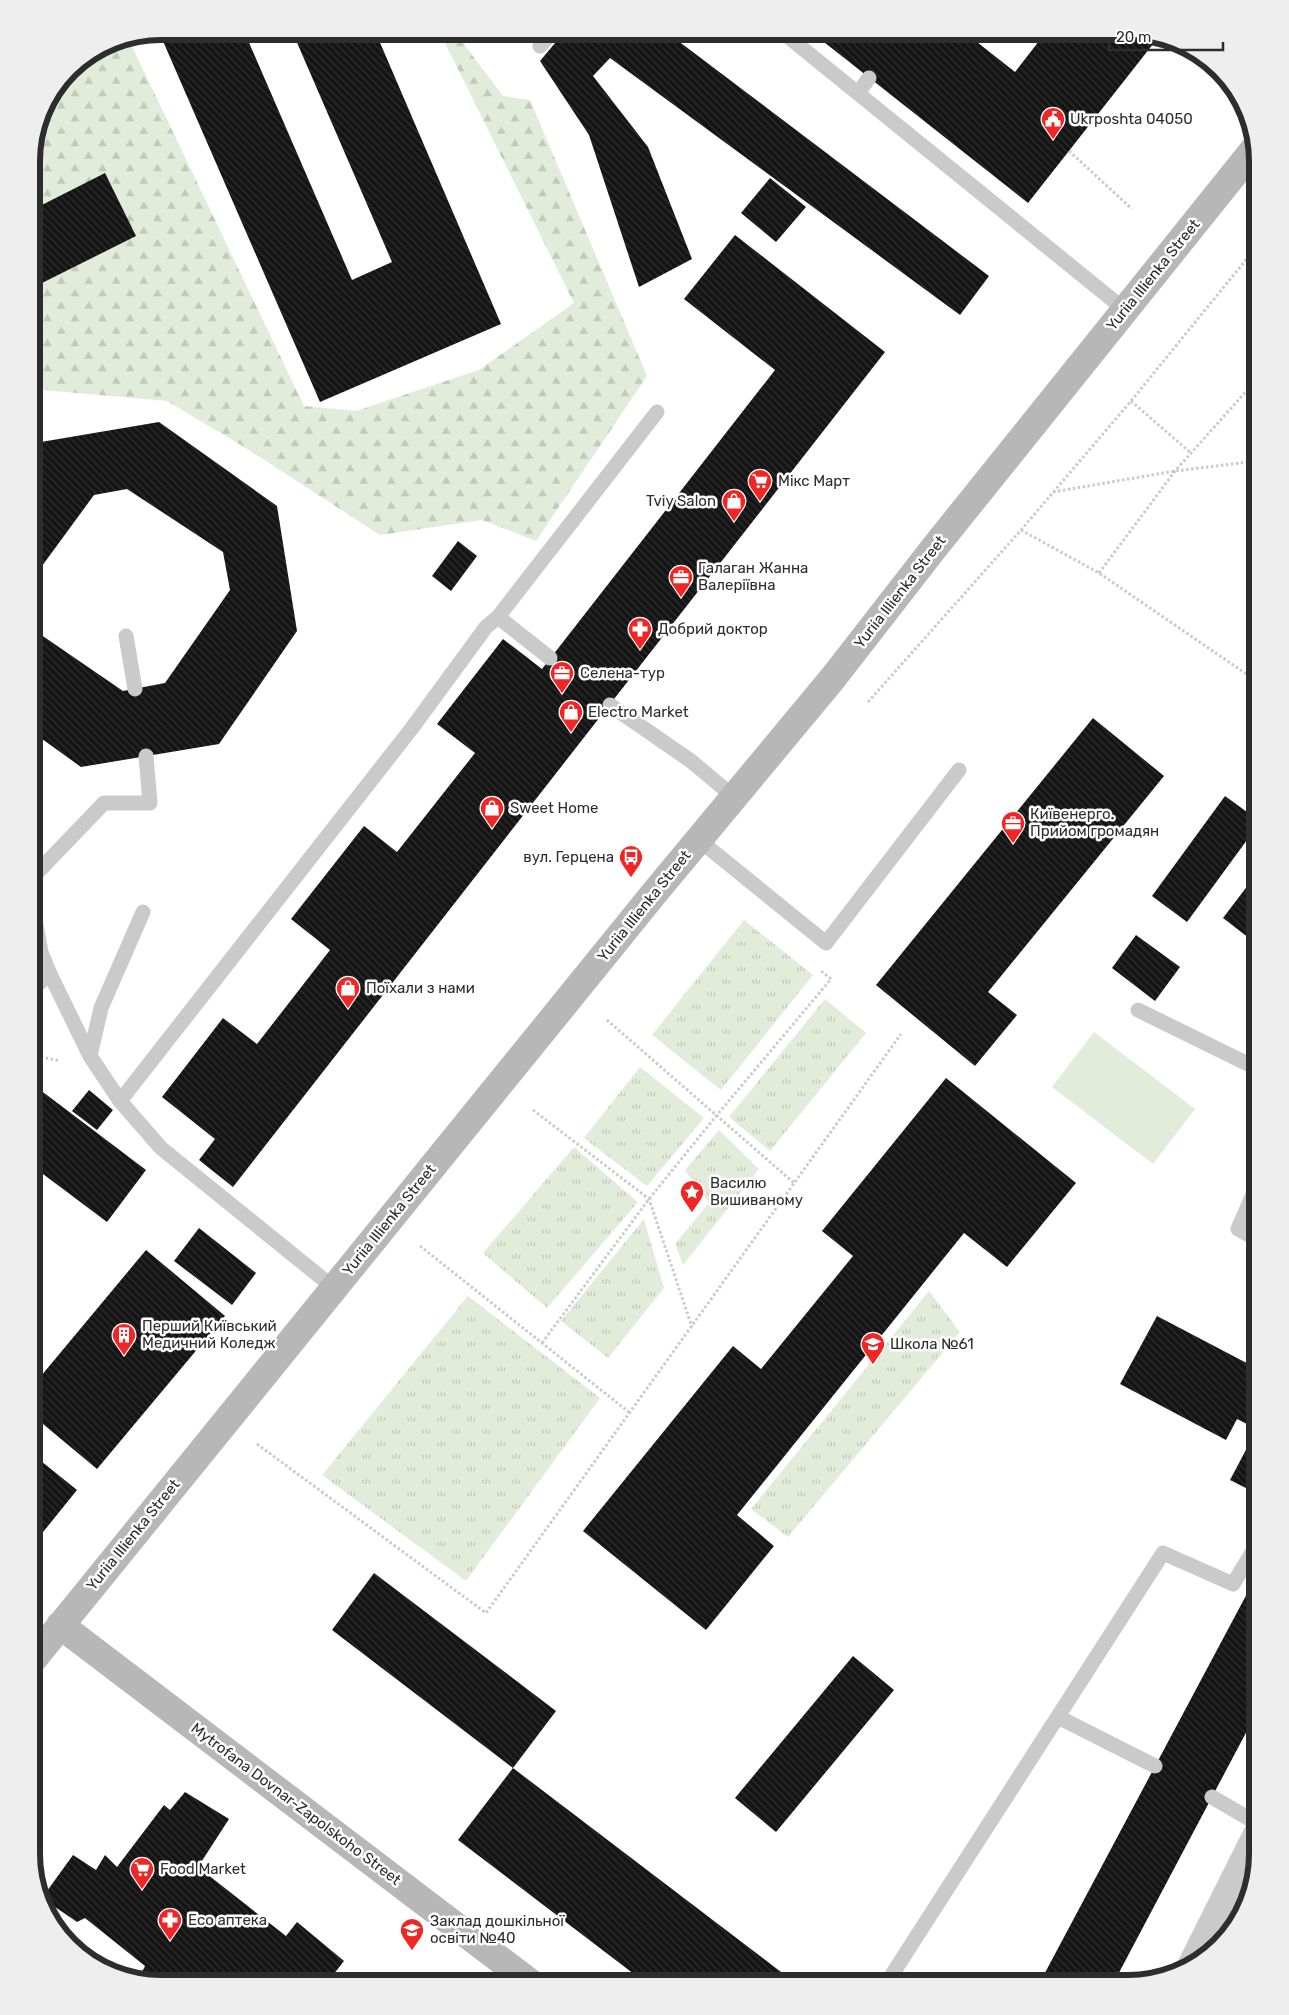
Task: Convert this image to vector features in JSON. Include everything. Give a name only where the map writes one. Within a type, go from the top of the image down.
[{"type":"main road","name":"Yuriia Illienka Street","points":[[40,1651],[734,797],[833,678],[934,548],[1249,155]]},
{"type":"main road","name":"Mytrofana Dovnar-Zapolskoho Street","points":[[60,1625],[520,1975]]},
{"type":"street","points":[[1197,1953],[1249,1850]]},
{"type":"lane","points":[[540,46],[545,40]]},
{"type":"lane","points":[[791,40],[1125,310]]},
{"type":"lane","points":[[858,93],[869,78]]},
{"type":"lane","points":[[120,1101],[412,728],[486,627],[498,617],[657,412]]},
{"type":"lane","points":[[498,617],[550,658]]},
{"type":"lane","points":[[126,636],[134,689]]},
{"type":"lane","points":[[610,705],[691,761],[734,797]]},
{"type":"lane","points":[[40,870],[104,803],[150,803],[146,756]]},
{"type":"lane","points":[[699,840],[826,943],[959,770]]},
{"type":"lane","points":[[90,1056],[101,1008],[143,912]]},
{"type":"lane","points":[[40,947],[50,974],[90,1056],[120,1101],[161,1148],[334,1288]]},
{"type":"lane","points":[[40,982],[50,974]]},
{"type":"lane","points":[[1138,1010],[1249,1065]]},
{"type":"lane","points":[[1249,1204],[1238,1229],[1249,1235]]},
{"type":"lane","points":[[892,1975],[1163,1553],[1233,1584],[1249,1558]]},
{"type":"lane","points":[[1058,1717],[1155,1766]]},
{"type":"lane","points":[[1212,1797],[1249,1819]]},
{"type":"path","points":[[1069,151],[1132,209]]},
{"type":"path","points":[[868,702],[1021,530],[1131,401],[1249,257]]},
{"type":"path","points":[[1099,573],[1175,471],[1249,388]]},
{"type":"path","points":[[1131,401],[1191,452]]},
{"type":"path","points":[[1052,492],[1175,471],[1248,462]]},
{"type":"path","points":[[1021,530],[1099,573],[1249,676]]},
{"type":"path","points":[[542,1343],[649,1199],[831,979]]},
{"type":"path","points":[[607,1020],[794,1183]]},
{"type":"path","points":[[257,1444],[486,1613],[901,1034]]},
{"type":"path","points":[[533,1110],[649,1199],[692,1326]]},
{"type":"path","points":[[420,1246],[630,1413]]},
{"type":"green space","points":[[443,40],[461,40],[503,96],[530,100],[647,376],[536,541],[482,520],[380,535],[249,450],[167,401],[40,390],[40,153],[49,115],[60,94],[75,75],[100,56],[131,44],[304,406],[356,411],[479,370],[574,303]]},
{"type":"green space","points":[[744,920],[813,975],[721,1090],[652,1035]]},
{"type":"green space","points":[[825,999],[866,1033],[770,1151],[729,1117]]},
{"type":"green space","points":[[1094,1032],[1195,1109],[1153,1164],[1052,1087]]},
{"type":"green space","points":[[640,1067],[704,1118],[647,1186],[584,1138]]},
{"type":"green space","points":[[719,1130],[759,1169],[683,1265],[675,1244],[709,1203],[685,1170]]},
{"type":"green space","points":[[574,1147],[638,1202],[547,1308],[483,1253]]},
{"type":"green space","points":[[644,1219],[664,1288],[608,1358],[561,1321]]},
{"type":"green space","points":[[929,1291],[960,1332],[788,1537],[751,1509]]},
{"type":"green space","points":[[468,1296],[600,1398],[466,1581],[322,1475]]},
{"type":"building","points":[[162,40],[248,40],[352,280],[392,262],[296,40],[379,40],[501,324],[320,402]]},
{"type":"building","points":[[558,40],[677,40],[989,276],[960,315],[610,58],[593,76],[648,147],[692,259],[639,287],[589,135],[540,61]]},
{"type":"building","points":[[821,40],[974,40],[1015,72],[1040,40],[1136,40],[1154,43],[1028,203]]},
{"type":"building","points":[[105,173],[136,236],[42,283],[40,279],[40,206]]},
{"type":"building","points":[[770,178],[806,207],[776,242],[741,213]]},
{"type":"building","points":[[735,235],[885,352],[233,1187],[199,1160],[215,1139],[162,1097],[223,1018],[257,1044],[330,950],[291,919],[364,826],[397,852],[475,753],[437,724],[503,639],[542,669],[775,370],[684,299]]},
{"type":"building","points":[[159,422],[277,506],[297,631],[219,744],[81,767],[40,737],[40,634],[123,691],[165,683],[230,590],[223,552],[127,489],[94,495],[40,569],[40,442]]},
{"type":"building","points":[[458,541],[477,556],[451,591],[432,576]]},
{"type":"building","points":[[1093,718],[1164,776],[988,992],[1017,1015],[975,1066],[876,985]]},
{"type":"building","points":[[1225,796],[1249,813],[1249,837],[1187,922],[1152,896]]},
{"type":"building","points":[[1249,884],[1249,938],[1223,918]]},
{"type":"building","points":[[1136,935],[1180,967],[1155,1001],[1112,968]]},
{"type":"building","points":[[946,1078],[1076,1183],[1007,1267],[964,1233],[737,1515],[774,1546],[706,1630],[583,1531],[733,1346],[761,1369],[853,1256],[822,1231]]},
{"type":"building","points":[[40,1090],[146,1170],[107,1222],[40,1172]]},
{"type":"building","points":[[89,1090],[113,1110],[97,1130],[72,1111]]},
{"type":"building","points":[[199,1228],[256,1273],[232,1305],[174,1261]]},
{"type":"building","name":"Перший Київський Медичний Коледж","points":[[146,1250],[225,1316],[97,1469],[40,1422],[40,1377]]},
{"type":"building","points":[[1157,1316],[1249,1364],[1249,1425],[1237,1419],[1226,1440],[1120,1384]]},
{"type":"building","points":[[1249,1444],[1249,1490],[1230,1480]]},
{"type":"building","points":[[40,1460],[77,1490],[40,1536]]},
{"type":"building","points":[[374,1573],[556,1711],[513,1768],[332,1630]]},
{"type":"building","points":[[1249,1590],[1249,1727],[1118,1975],[1044,1975]]},
{"type":"building","points":[[853,1656],[894,1690],[776,1832],[735,1798]]},
{"type":"building","points":[[513,1768],[785,1975],[635,1975],[458,1840]]},
{"type":"building","points":[[185,1792],[229,1819],[198,1867],[286,1936],[297,1922],[344,1961],[333,1975],[141,1974],[145,1966],[85,1918],[77,1922],[50,1904],[46,1893],[73,1855],[96,1870],[105,1855],[117,1867],[164,1805],[170,1810]]},
{"type":"place","name":"Ukrposhta 04050","points":[[1053,140]]},
{"type":"place","name":"Мікс Март","points":[[760,502]]},
{"type":"place","name":"Tviy Salon","points":[[734,522]]},
{"type":"place","name":"Галаган Жанна Валеріївна","points":[[681,598]]},
{"type":"place","name":"Добрий доктор","points":[[640,650]]},
{"type":"place","name":"Селена-тур","points":[[562,694]]},
{"type":"place","name":"Electro Market","points":[[571,733]]},
{"type":"place","name":"Sweet Home","points":[[492,829]]},
{"type":"place","name":"Київенерго. Прийом громадян","points":[[1013,844]]},
{"type":"place","name":"вул. Герцена","points":[[631,878]]},
{"type":"place","name":"Поїхали з нами","points":[[348,1009]]},
{"type":"place","name":"Василю Вишиваному","points":[[692,1213]]},
{"type":"place","name":"Перший Київський Медичний Коледж","points":[[124,1356]]},
{"type":"place","name":"Школа №61","points":[[873,1365]]},
{"type":"place","name":"Food Market","points":[[142,1890]]},
{"type":"place","name":"Eco аптека","points":[[170,1941]]},
{"type":"place","name":"Заклад дошкільної освіти №40","points":[[412,1951]]}]
